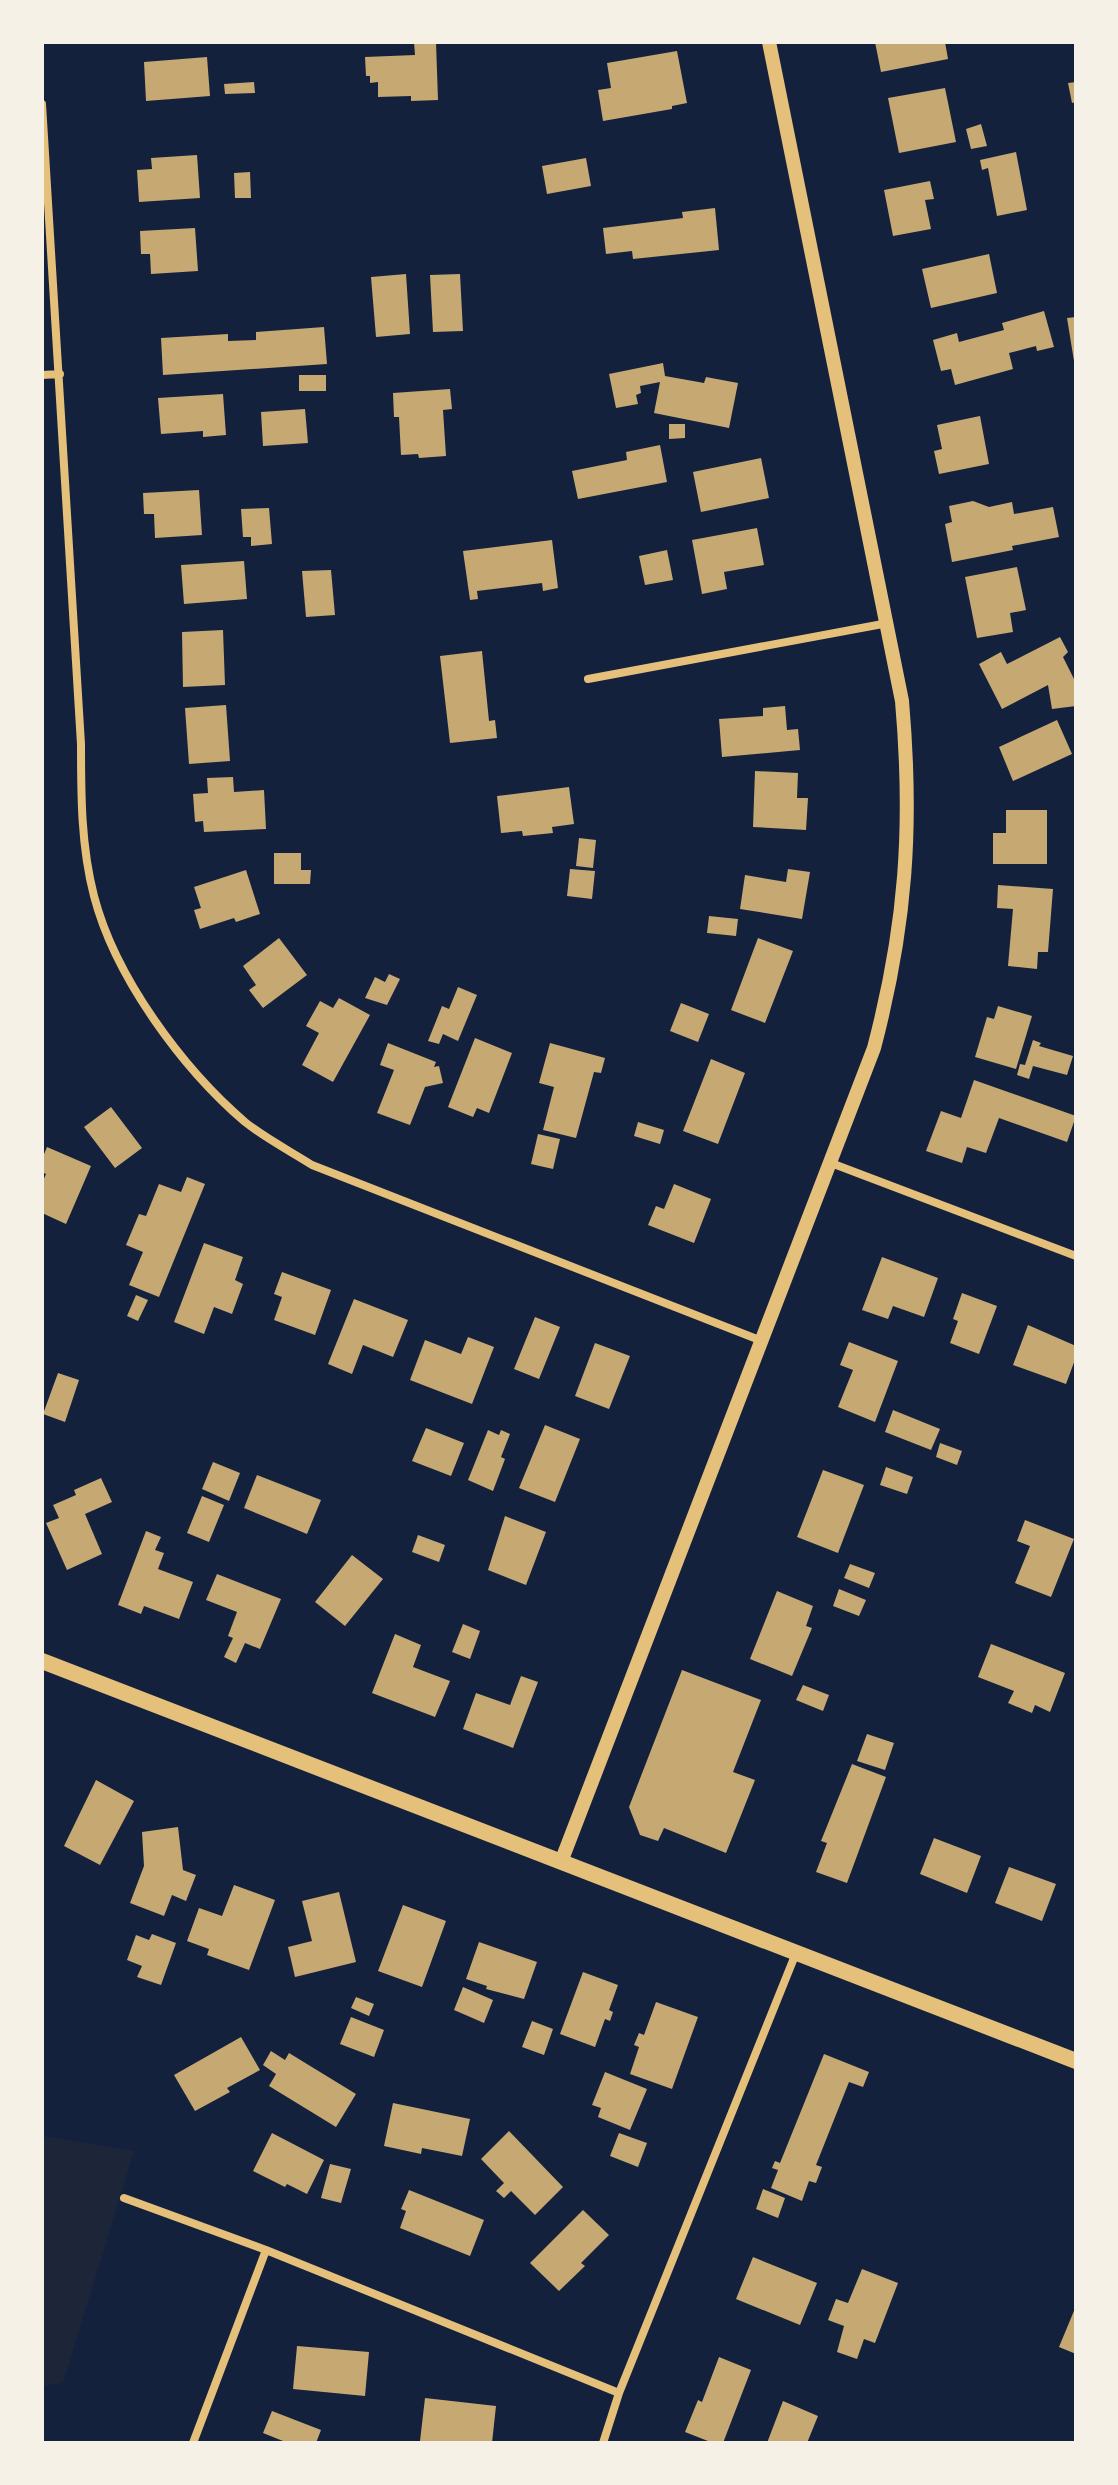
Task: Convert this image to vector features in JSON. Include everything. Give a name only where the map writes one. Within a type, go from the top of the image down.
[{"type":"main road","points":[[42,1661],[1076,2061]]},
{"type":"street","points":[[561,1862],[874,1048],[891,983],[903,905],[908,844],[902,701],[769,42]]},
{"type":"street","points":[[42,104],[81,744],[82,823],[94,897],[117,957],[154,1019],[199,1075],[246,1123],[312,1165],[762,1341]]},
{"type":"street","points":[[42,375],[60,374]]},
{"type":"street","points":[[588,679],[888,623]]},
{"type":"street","points":[[831,1163],[1076,1256]]},
{"type":"street","points":[[603,2443],[619,2393],[796,1952]]},
{"type":"street","points":[[124,2198],[266,2250],[619,2393]]},
{"type":"street","points":[[193,2443],[266,2250]]},
{"type":"shaded area","points":[[42,2136],[134,2151],[63,2383],[42,2386]]},
{"type":"building","points":[[414,42],[436,42],[438,100],[411,101],[411,96],[378,97],[378,82],[370,83],[370,76],[366,76],[365,57],[415,55]]},
{"type":"building","points":[[875,42],[945,42],[948,59],[881,72]]},
{"type":"building","points":[[677,51],[687,103],[672,106],[672,109],[603,121],[598,90],[611,88],[607,63]]},
{"type":"building","points":[[207,57],[210,96],[146,101],[144,62]]},
{"type":"building","points":[[254,82],[255,93],[225,94],[224,84]]},
{"type":"building","points":[[1076,82],[1076,102],[1072,103],[1068,83]]},
{"type":"building","points":[[945,88],[956,142],[899,153],[888,98]]},
{"type":"building","points":[[981,124],[987,146],[971,149],[966,129]]},
{"type":"building","points":[[1016,152],[1027,210],[997,216],[988,168],[982,170],[980,160]]},
{"type":"building","points":[[197,155],[200,198],[139,202],[137,170],[152,169],[151,158]]},
{"type":"building","points":[[586,158],[591,186],[547,194],[542,166]]},
{"type":"building","points":[[250,172],[251,198],[235,198],[234,173]]},
{"type":"building","points":[[930,181],[934,199],[925,200],[931,229],[893,236],[884,190]]},
{"type":"building","points":[[715,208],[719,250],[633,259],[632,251],[606,254],[603,228],[683,218],[682,212]]},
{"type":"building","points":[[195,228],[198,271],[151,274],[150,254],[141,254],[140,231]]},
{"type":"building","points":[[989,254],[997,293],[931,308],[922,269]]},
{"type":"building","points":[[406,274],[410,334],[376,337],[371,277]]},
{"type":"building","points":[[460,274],[463,331],[433,332],[430,275]]},
{"type":"building","points":[[1044,311],[1054,347],[1037,351],[1036,346],[1009,353],[1013,369],[955,385],[951,369],[941,371],[933,340],[957,333],[959,342],[1004,330],[1002,323]]},
{"type":"building","points":[[1076,317],[1076,361],[1074,361],[1067,318]]},
{"type":"building","points":[[324,327],[327,364],[163,375],[161,338],[228,334],[228,341],[256,340],[256,332]]},
{"type":"building","points":[[663,363],[665,376],[704,383],[706,377],[738,383],[729,428],[654,413],[660,382],[640,386],[641,393],[636,395],[638,404],[616,408],[609,374]]},
{"type":"building","points":[[299,375],[326,375],[326,391],[299,391]]},
{"type":"building","points":[[450,389],[452,409],[443,410],[446,456],[419,458],[418,454],[401,455],[399,417],[394,417],[393,393]]},
{"type":"building","points":[[223,394],[226,435],[203,437],[203,431],[161,434],[158,398]]},
{"type":"building","points":[[305,409],[308,443],[263,446],[261,412]]},
{"type":"building","points":[[980,416],[989,464],[939,474],[934,451],[942,449],[937,425]]},
{"type":"building","points":[[669,424],[685,424],[685,438],[669,439]]},
{"type":"building","points":[[660,445],[667,482],[578,499],[572,471],[627,460],[626,452]]},
{"type":"building","points":[[761,458],[769,498],[701,512],[693,472]]},
{"type":"building","points":[[199,490],[202,535],[155,538],[154,514],[144,514],[143,493]]},
{"type":"building","points":[[973,501],[989,507],[1012,502],[1014,514],[1053,507],[1059,537],[952,562],[945,524],[952,522],[949,506]]},
{"type":"building","points":[[269,508],[272,544],[251,546],[251,537],[243,537],[241,509]]},
{"type":"building","points":[[757,528],[764,565],[724,572],[727,589],[702,594],[692,540]]},
{"type":"building","points":[[552,540],[558,588],[543,591],[542,583],[477,591],[478,599],[470,600],[463,551]]},
{"type":"building","points":[[667,550],[673,580],[645,585],[639,556]]},
{"type":"building","points":[[244,561],[247,599],[184,604],[181,565]]},
{"type":"building","points":[[1017,567],[1026,610],[1010,613],[1013,632],[977,638],[965,577]]},
{"type":"building","points":[[331,570],[335,615],[306,617],[302,571]]},
{"type":"building","points":[[223,630],[225,685],[183,687],[182,632]]},
{"type":"building","points":[[1060,637],[1068,652],[1063,657],[1076,683],[1076,706],[1052,709],[1048,685],[1002,709],[979,664],[1001,652],[1007,664]]},
{"type":"building","points":[[482,651],[489,721],[495,720],[497,738],[450,743],[440,656]]},
{"type":"building","points":[[226,705],[230,761],[189,764],[185,708]]},
{"type":"building","points":[[785,706],[787,730],[798,729],[800,750],[722,757],[719,719],[763,716],[763,708]]},
{"type":"building","points":[[1057,720],[1072,754],[1013,781],[999,747]]},
{"type":"building","points":[[755,771],[798,773],[797,798],[808,798],[806,830],[753,827]]},
{"type":"building","points":[[233,777],[234,792],[264,790],[266,829],[204,832],[203,821],[195,822],[193,794],[208,793],[207,778]]},
{"type":"building","points":[[569,787],[574,824],[552,827],[553,833],[523,836],[522,831],[501,833],[497,796]]},
{"type":"building","points":[[1006,810],[1047,810],[1047,864],[993,864],[993,833],[1006,833]]},
{"type":"building","points":[[579,838],[596,840],[593,868],[576,866]]},
{"type":"building","points":[[274,853],[301,853],[301,870],[311,870],[310,884],[274,884]]},
{"type":"building","points":[[570,869],[595,871],[592,899],[567,896]]},
{"type":"building","points":[[788,869],[810,872],[802,919],[740,909],[745,875],[786,882]]},
{"type":"building","points":[[246,870],[260,914],[236,922],[234,918],[200,929],[194,910],[201,908],[194,887]]},
{"type":"building","points":[[998,885],[1053,889],[1048,952],[1038,952],[1037,969],[1008,966],[1013,909],[997,908]]},
{"type":"building","points":[[709,916],[738,919],[736,936],[707,933]]},
{"type":"building","points":[[279,938],[307,975],[263,1008],[249,990],[256,985],[243,966]]},
{"type":"building","points":[[758,938],[793,951],[765,1023],[731,1010]]},
{"type":"building","points":[[389,974],[400,979],[387,1005],[365,998],[375,977],[385,982]]},
{"type":"building","points":[[458,987],[477,995],[458,1041],[443,1034],[439,1044],[428,1041],[442,1006],[449,1009]]},
{"type":"building","points":[[339,998],[370,1015],[333,1082],[302,1065],[319,1033],[306,1026],[320,1001],[333,1008]]},
{"type":"building","points":[[681,1003],[709,1014],[698,1042],[670,1031]]},
{"type":"building","points":[[998,1006],[1032,1016],[1016,1069],[975,1057],[987,1017],[994,1019]]},
{"type":"building","points":[[475,1038],[512,1053],[489,1113],[477,1108],[473,1117],[448,1107]]},
{"type":"building","points":[[1033,1040],[1041,1043],[1039,1046],[1073,1056],[1067,1075],[1033,1066],[1029,1079],[1017,1075],[1020,1064],[1025,1065]]},
{"type":"building","points":[[388,1043],[436,1062],[434,1067],[439,1066],[443,1083],[425,1087],[410,1125],[377,1113],[394,1070],[380,1065]]},
{"type":"building","points":[[550,1043],[605,1058],[601,1073],[594,1072],[576,1138],[543,1130],[554,1087],[539,1083]]},
{"type":"building","points":[[711,1059],[745,1073],[718,1144],[683,1131]]},
{"type":"building","points":[[974,1080],[1076,1116],[1067,1142],[999,1118],[986,1153],[967,1147],[962,1163],[926,1151],[941,1111],[961,1118]]},
{"type":"building","points":[[111,1107],[142,1148],[115,1168],[84,1127]]},
{"type":"building","points":[[638,1122],[664,1130],[660,1144],[634,1136]]},
{"type":"building","points":[[538,1134],[560,1139],[553,1169],[531,1164]]},
{"type":"building","points":[[47,1147],[91,1166],[66,1224],[42,1213],[42,1183],[46,1174],[42,1172],[42,1159]]},
{"type":"building","points":[[187,1177],[205,1184],[159,1297],[129,1285],[143,1252],[126,1245],[139,1214],[146,1216],[159,1184],[181,1192]]},
{"type":"building","points":[[674,1184],[711,1199],[694,1243],[648,1225],[656,1206],[664,1209]]},
{"type":"building","points":[[204,1243],[243,1257],[235,1280],[243,1284],[232,1314],[214,1307],[204,1334],[174,1322]]},
{"type":"building","points":[[882,1257],[938,1278],[924,1317],[893,1306],[888,1319],[862,1310]]},
{"type":"building","points":[[282,1272],[331,1290],[315,1335],[274,1320],[282,1297],[274,1294]]},
{"type":"building","points":[[962,1293],[997,1306],[979,1354],[950,1343],[958,1321],[953,1319]]},
{"type":"building","points":[[136,1295],[148,1300],[138,1321],[127,1316]]},
{"type":"building","points":[[354,1299],[408,1320],[393,1357],[363,1345],[352,1374],[328,1364]]},
{"type":"building","points":[[535,1317],[560,1327],[539,1379],[514,1369]]},
{"type":"building","points":[[1028,1325],[1076,1346],[1076,1357],[1066,1384],[1013,1365]]},
{"type":"building","points":[[468,1337],[494,1347],[472,1404],[410,1380],[425,1340],[461,1354]]},
{"type":"building","points":[[849,1342],[898,1361],[875,1422],[838,1407],[853,1370],[840,1365]]},
{"type":"building","points":[[595,1343],[630,1356],[609,1409],[575,1396]]},
{"type":"building","points":[[58,1373],[79,1380],[65,1422],[43,1414]]},
{"type":"building","points":[[893,1410],[940,1429],[931,1450],[885,1432]]},
{"type":"building","points":[[545,1425],[580,1439],[555,1502],[519,1488]]},
{"type":"building","points":[[426,1428],[464,1443],[451,1476],[412,1461]]},
{"type":"building","points":[[488,1430],[499,1435],[501,1430],[510,1434],[493,1491],[468,1480]]},
{"type":"building","points":[[940,1443],[962,1451],[957,1465],[936,1457]]},
{"type":"building","points":[[213,1462],[240,1473],[229,1501],[202,1489]]},
{"type":"building","points":[[886,1467],[913,1477],[907,1494],[880,1485]]},
{"type":"building","points":[[823,1470],[864,1485],[838,1553],[797,1537]]},
{"type":"building","points":[[257,1475],[321,1500],[307,1534],[244,1508]]},
{"type":"building","points":[[101,1478],[112,1502],[85,1514],[102,1554],[67,1570],[46,1523],[59,1518],[53,1505],[76,1495],[74,1490]]},
{"type":"building","points":[[202,1496],[224,1505],[209,1542],[187,1533]]},
{"type":"building","points":[[505,1516],[546,1532],[526,1585],[488,1570]]},
{"type":"building","points":[[1025,1520],[1074,1539],[1051,1597],[1015,1583],[1030,1546],[1017,1541]]},
{"type":"building","points":[[146,1531],[161,1537],[155,1550],[164,1553],[158,1569],[193,1582],[179,1619],[144,1606],[141,1614],[118,1605]]},
{"type":"building","points":[[418,1535],[445,1545],[439,1562],[412,1552]]},
{"type":"building","points":[[352,1555],[383,1579],[345,1626],[315,1602]]},
{"type":"building","points":[[850,1564],[875,1573],[869,1588],[844,1578]]},
{"type":"building","points":[[217,1574],[281,1599],[260,1649],[245,1643],[236,1663],[224,1657],[233,1638],[228,1636],[237,1612],[206,1600]]},
{"type":"building","points":[[839,1589],[866,1600],[859,1616],[833,1606]]},
{"type":"building","points":[[777,1591],[813,1606],[806,1626],[812,1628],[792,1676],[750,1659]]},
{"type":"building","points":[[463,1624],[480,1631],[470,1659],[452,1652]]},
{"type":"building","points":[[395,1634],[421,1645],[413,1667],[450,1681],[435,1717],[372,1693]]},
{"type":"building","points":[[991,1644],[1065,1673],[1050,1712],[1035,1705],[1032,1713],[1008,1703],[1014,1691],[978,1677]]},
{"type":"building","points":[[682,1670],[761,1700],[733,1772],[755,1780],[726,1853],[664,1828],[658,1841],[640,1835],[629,1807]]},
{"type":"building","points":[[521,1676],[538,1682],[513,1748],[463,1729],[476,1693],[510,1705]]},
{"type":"building","points":[[803,1685],[829,1695],[823,1711],[796,1700]]},
{"type":"building","points":[[867,1734],[894,1743],[885,1770],[857,1761]]},
{"type":"building","points":[[852,1764],[886,1777],[847,1883],[816,1872],[827,1843],[821,1841]]},
{"type":"building","points":[[96,1780],[134,1801],[100,1865],[64,1846]]},
{"type":"building","points":[[178,1827],[183,1870],[196,1875],[186,1901],[172,1895],[164,1916],[130,1903],[144,1866],[142,1832]]},
{"type":"building","points":[[934,1838],[981,1856],[967,1893],[920,1874]]},
{"type":"building","points":[[1009,1867],[1056,1884],[1042,1921],[995,1903]]},
{"type":"building","points":[[234,1885],[275,1900],[249,1970],[207,1955],[209,1949],[187,1941],[199,1908],[222,1916]]},
{"type":"building","points":[[339,1892],[356,1962],[295,1977],[288,1947],[312,1941],[302,1901]]},
{"type":"building","points":[[403,1905],[446,1921],[422,1987],[378,1971]]},
{"type":"building","points":[[152,1934],[176,1943],[161,1985],[137,1977],[142,1966],[127,1960],[136,1935],[149,1940]]},
{"type":"building","points":[[479,1942],[537,1962],[524,1999],[486,1989],[487,1986],[466,1979]]},
{"type":"building","points":[[583,1972],[618,1985],[609,2010],[613,2012],[610,2021],[605,2019],[595,2047],[560,2034]]},
{"type":"building","points":[[463,1987],[493,2000],[484,2023],[454,2010]]},
{"type":"building","points":[[356,1997],[374,2004],[369,2016],[351,2008]]},
{"type":"building","points":[[656,2002],[698,2017],[672,2089],[630,2074],[639,2047],[634,2045],[639,2033],[644,2035]]},
{"type":"building","points":[[351,2017],[384,2030],[374,2057],[340,2044]]},
{"type":"building","points":[[532,2021],[553,2029],[544,2055],[522,2047]]},
{"type":"building","points":[[241,2037],[260,2070],[227,2088],[230,2092],[195,2111],[174,2075]]},
{"type":"building","points":[[271,2051],[285,2060],[289,2053],[356,2094],[336,2127],[269,2086],[276,2074],[263,2065]]},
{"type":"building","points":[[824,2054],[869,2072],[863,2087],[849,2082],[816,2165],[822,2167],[816,2183],[809,2181],[802,2201],[771,2188],[778,2170],[772,2168],[775,2161],[780,2163]]},
{"type":"building","points":[[605,2072],[647,2089],[630,2130],[598,2117],[601,2108],[592,2105]]},
{"type":"building","points":[[393,2103],[470,2119],[462,2156],[422,2148],[421,2154],[384,2146]]},
{"type":"building","points":[[509,2131],[563,2187],[535,2215],[511,2191],[504,2198],[496,2191],[504,2183],[481,2159]]},
{"type":"building","points":[[272,2133],[324,2160],[307,2194],[253,2171]]},
{"type":"building","points":[[619,2133],[647,2143],[638,2167],[610,2156]]},
{"type":"building","points":[[330,2164],[351,2169],[341,2203],[321,2198]]},
{"type":"building","points":[[763,2189],[785,2198],[778,2218],[756,2209]]},
{"type":"building","points":[[409,2190],[484,2220],[470,2256],[400,2228],[406,2211],[401,2209]]},
{"type":"building","points":[[583,2210],[609,2235],[581,2263],[585,2266],[559,2291],[530,2263]]},
{"type":"building","points":[[753,2257],[817,2283],[800,2325],[736,2299]]},
{"type":"building","points":[[862,2269],[898,2283],[875,2343],[864,2339],[857,2359],[837,2352],[844,2326],[828,2320],[836,2299],[848,2303]]},
{"type":"building","points":[[1076,2306],[1076,2354],[1059,2347]]},
{"type":"building","points":[[297,2346],[369,2352],[365,2396],[293,2389]]},
{"type":"building","points":[[719,2357],[751,2370],[723,2443],[713,2443],[685,2432],[698,2400],[702,2402]]},
{"type":"building","points":[[425,2398],[496,2406],[492,2443],[420,2441]]},
{"type":"building","points":[[783,2401],[818,2416],[807,2443],[767,2443]]},
{"type":"building","points":[[272,2411],[321,2430],[316,2443],[288,2443],[263,2433]]}]
